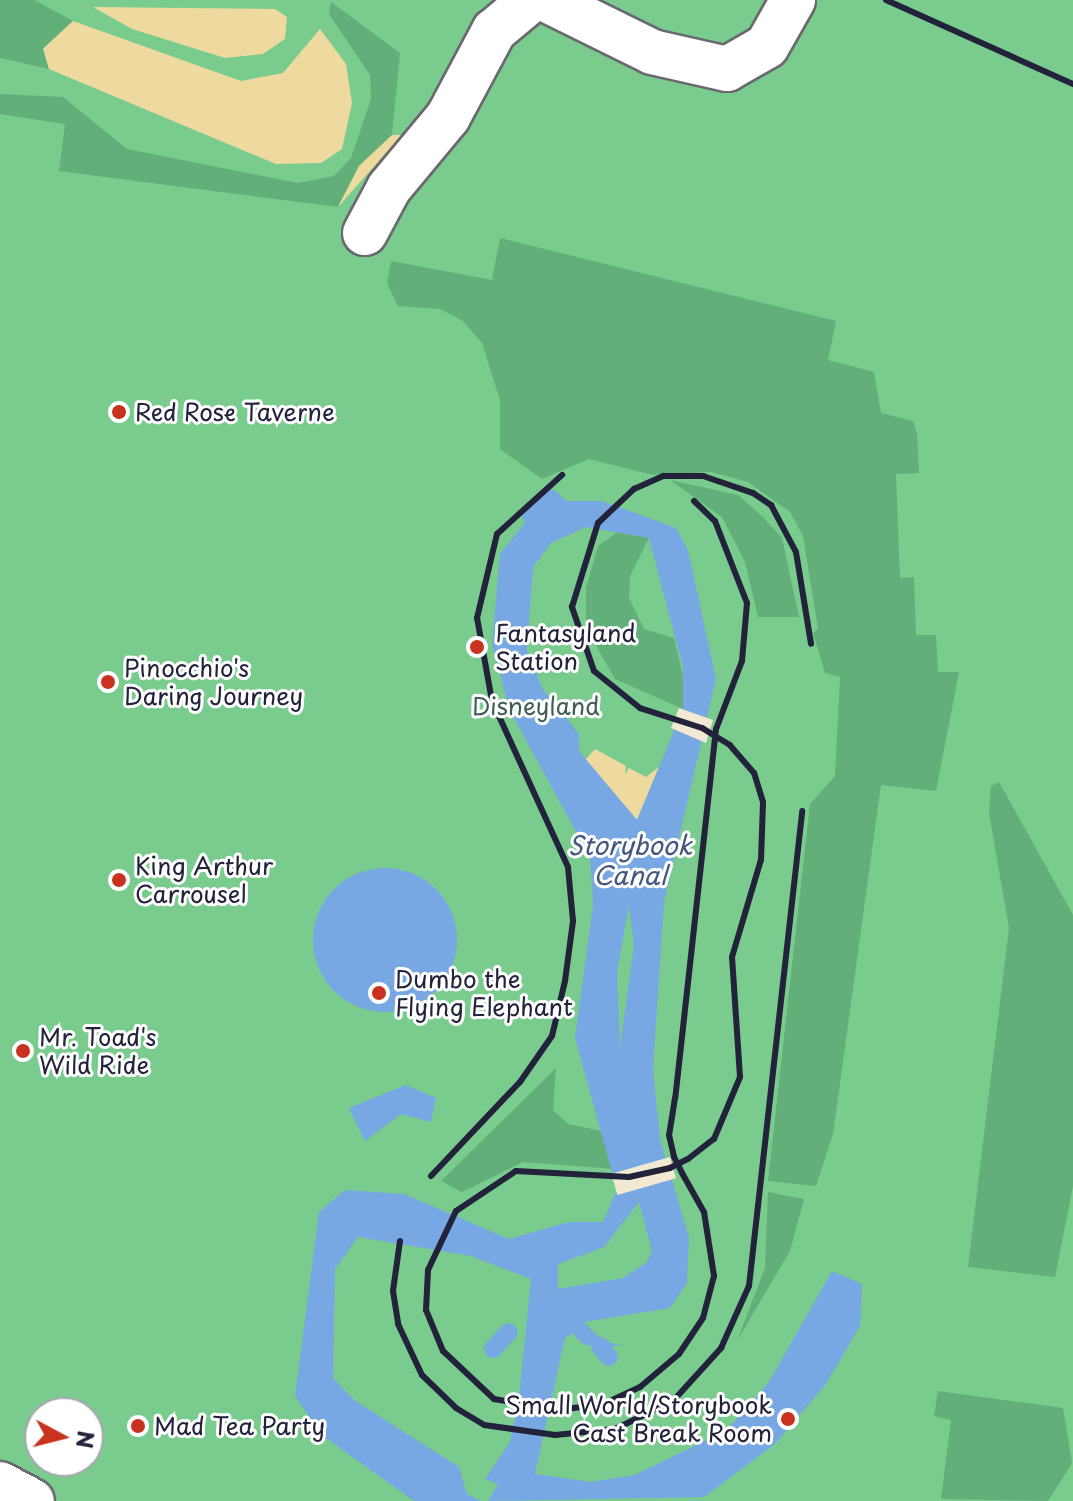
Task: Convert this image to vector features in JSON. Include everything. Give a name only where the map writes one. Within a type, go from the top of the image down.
[{"type":"street","points":[[365,233],[389,188],[448,117],[494,31],[531,0]]},
{"type":"street","points":[[547,0],[652,52],[727,69],[767,46],[793,0]]},
{"type":"street","points":[[0,1484],[32,1501]]},
{"type":"green space","name":"Disneyland","points":[[0,0],[1073,0],[1073,1501],[0,1501]]},
{"type":"green space","points":[[0,0],[34,0],[73,21],[43,48],[49,69],[0,58]]},
{"type":"green space","points":[[331,2],[400,53],[392,135],[359,166],[338,207],[59,171],[65,124],[0,114],[0,94],[63,97],[127,149],[298,183],[334,176],[351,158],[371,99],[370,75],[329,14]]},
{"type":"green space","points":[[500,238],[836,321],[828,360],[874,372],[881,413],[913,421],[917,433],[919,473],[896,474],[900,578],[914,577],[916,635],[936,635],[938,672],[959,672],[936,791],[881,785],[833,1134],[816,1186],[768,1181],[810,804],[835,776],[840,677],[825,673],[813,633],[818,629],[803,536],[790,512],[748,482],[711,472],[653,475],[589,459],[542,479],[500,449],[500,400],[482,343],[463,321],[440,309],[398,306],[387,283],[391,261],[492,280]]},
{"type":"green space","points":[[670,480],[738,495],[763,517],[782,538],[799,617],[758,617],[745,562],[722,517]]},
{"type":"green space","points":[[622,529],[649,538],[630,576],[629,598],[644,629],[674,638],[687,693],[683,709],[615,679],[586,628],[586,588],[598,546]]},
{"type":"green space","points":[[999,782],[1073,915],[1073,1186],[1055,1277],[968,1267],[1009,928],[989,813],[991,786]]},
{"type":"green space","points":[[556,1068],[553,1110],[568,1124],[602,1131],[614,1169],[523,1162],[462,1192],[441,1181]]},
{"type":"green space","points":[[768,1192],[804,1199],[790,1251],[737,1341],[765,1268]]},
{"type":"green space","points":[[938,1391],[1063,1408],[1072,1463],[1048,1501],[941,1499],[951,1420],[934,1416]]},
{"type":"sand","points":[[93,7],[275,9],[287,17],[285,39],[263,54],[225,58],[132,29]]},
{"type":"sand","points":[[73,21],[241,81],[283,73],[320,29],[346,64],[352,103],[342,149],[321,163],[276,164],[49,69],[43,49]]},
{"type":"sand","points":[[392,135],[402,135],[338,207],[359,166]]},
{"type":"sand","points":[[595,749],[626,766],[625,774],[629,768],[646,777],[659,767],[637,820],[585,760]]},
{"type":"water","name":"Storybook Canal","points":[[561,501],[602,501],[676,528],[688,550],[716,679],[664,902],[653,1070],[660,1139],[689,1238],[687,1283],[670,1308],[584,1322],[603,1341],[623,1346],[584,1345],[572,1333],[565,1338],[535,1474],[591,1482],[635,1475],[727,1430],[769,1382],[832,1271],[862,1284],[860,1326],[826,1384],[775,1444],[704,1497],[488,1501],[498,1484],[485,1479],[510,1442],[519,1398],[531,1279],[471,1256],[358,1237],[335,1269],[333,1378],[354,1400],[459,1467],[467,1494],[481,1501],[414,1501],[323,1436],[295,1396],[319,1212],[345,1190],[404,1194],[509,1239],[569,1222],[603,1222],[617,1190],[575,1038],[593,905],[590,857],[510,711],[492,644],[500,554],[531,515]],"holes":[[[586,527],[649,538],[683,667],[683,709],[637,820],[579,751],[579,734],[542,688],[527,650],[533,567],[551,543]],[[629,905],[634,945],[620,1047],[617,973]],[[639,1202],[652,1251],[646,1263],[623,1278],[558,1289],[558,1264],[604,1247]]]},
{"type":"water","points":[[385,868],[412,874],[436,889],[451,913],[457,940],[451,967],[436,991],[412,1006],[385,1012],[358,1006],[334,991],[319,967],[313,940],[319,913],[334,889],[358,874]]},
{"type":"water","points":[[406,1085],[436,1098],[431,1122],[401,1114],[365,1141],[349,1108]]},
{"type":"pier","points":[[679,708],[713,720],[706,743],[671,728]]},
{"type":"pier","points":[[670,1157],[676,1178],[617,1195],[611,1174]]},
{"type":"waterway","points":[[531,515],[551,499],[567,514]]},
{"type":"waterway","points":[[493,1349],[509,1332]]},
{"type":"waterway","points":[[600,1346],[609,1357]]},
{"type":"railway","points":[[886,0],[1073,84]]},
{"type":"railway","points":[[431,1176],[520,1082],[552,1036],[565,981],[573,921],[568,867],[492,701],[477,618],[497,534],[562,475]]},
{"type":"railway","points":[[694,501],[715,521],[747,603],[742,661],[716,729],[675,1098],[669,1135],[674,1157],[682,1173],[704,1212],[714,1276],[703,1318],[679,1354],[640,1387],[604,1404],[558,1410],[494,1399],[443,1351],[426,1310],[428,1270],[456,1211],[516,1171],[629,1177],[670,1168],[688,1159],[714,1139],[740,1077],[732,957],[761,860],[763,802],[754,773],[730,745],[715,736],[702,728],[640,708],[594,671],[572,607],[598,523],[634,489],[663,476],[703,476],[753,493],[771,505],[796,552],[811,644]]},
{"type":"railway","points":[[400,1241],[393,1291],[398,1324],[422,1375],[456,1408],[484,1425],[555,1435],[615,1429],[673,1401],[721,1348],[749,1286],[802,811]]},
{"type":"place","name":"Red Rose Taverne","points":[[119,412]]},
{"type":"place","name":"Fantasyland Station","points":[[477,647]]},
{"type":"place","name":"Pinocchio's Daring Journey","points":[[108,682]]},
{"type":"place","name":"King Arthur Carrousel","points":[[119,880]]},
{"type":"place","name":"Dumbo the Flying Elephant","points":[[379,993]]},
{"type":"place","name":"Mr. Toad's Wild Ride","points":[[23,1051]]},
{"type":"place","name":"Small World/Storybook Cast Break Room","points":[[788,1419]]},
{"type":"place","name":"Mad Tea Party","points":[[138,1426]]}]
